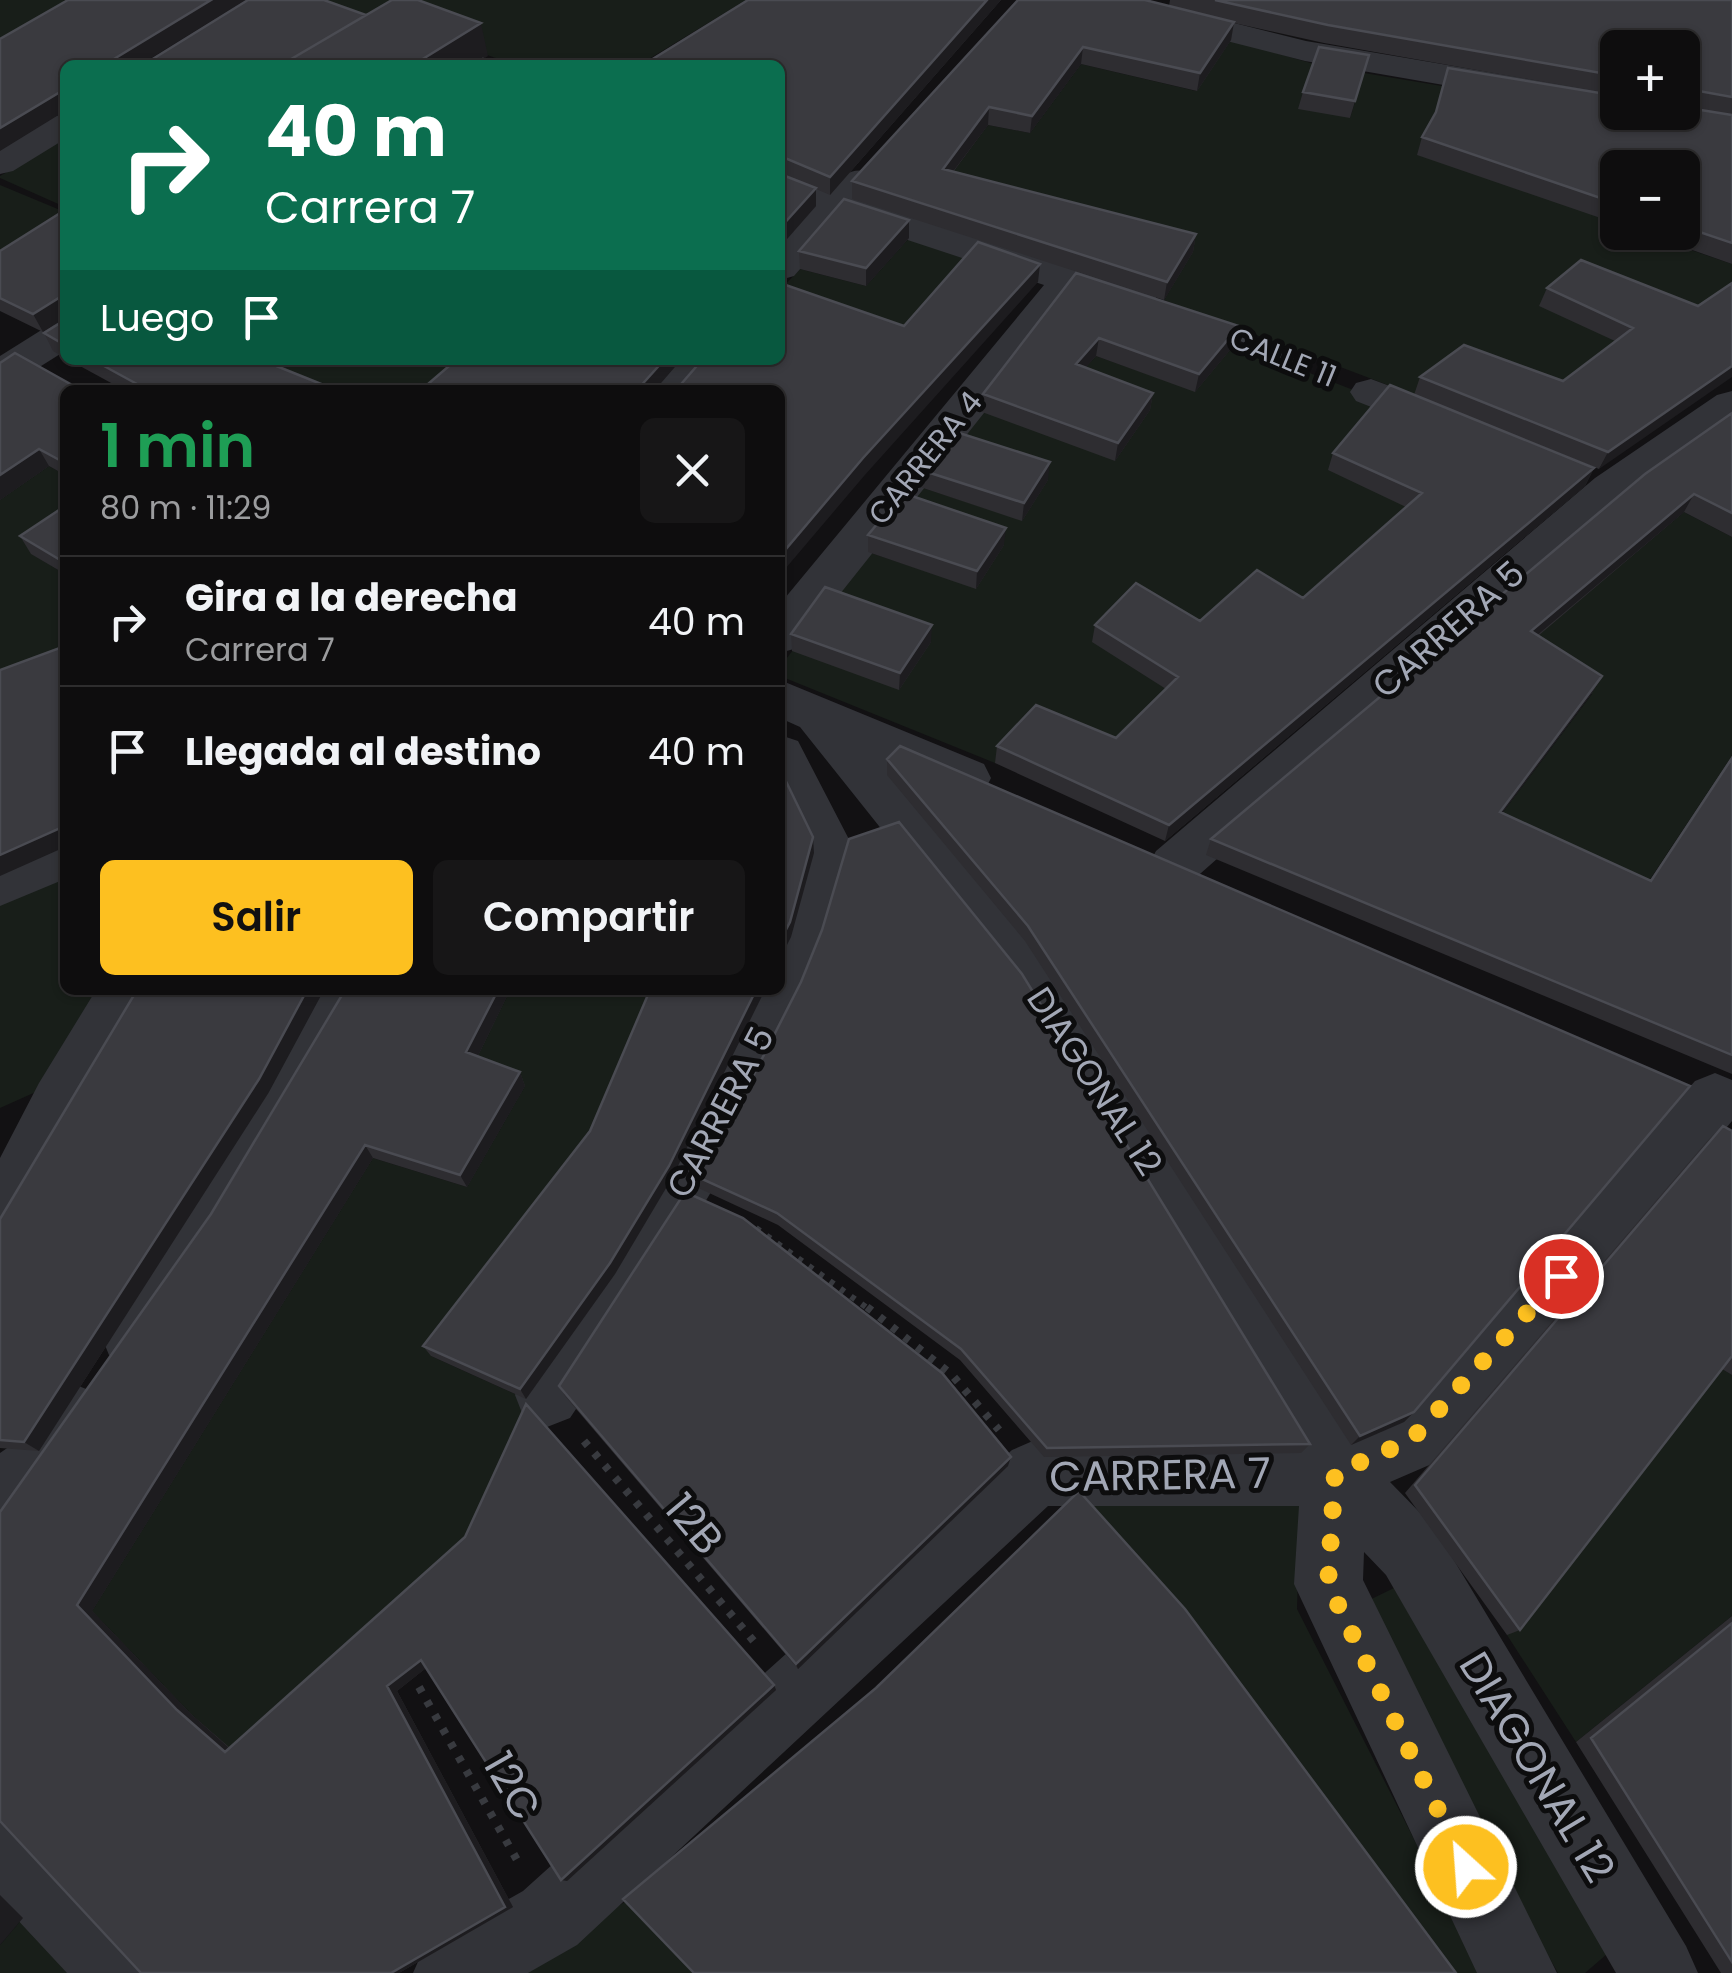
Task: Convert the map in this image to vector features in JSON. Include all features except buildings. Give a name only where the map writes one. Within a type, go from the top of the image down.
[{"type":"street","points":[[1104,0],[1140,6],[1306,52],[1600,101]]},
{"type":"street","points":[[0,163],[60,127]]},
{"type":"street","points":[[785,262],[876,160]]},
{"type":"street","name":"CALLE 11","points":[[785,182],[836,204],[1229,334]]},
{"type":"street","name":"CARRERA 4","points":[[785,628],[850,522],[1069,280]]},
{"type":"street","points":[[26,348],[66,382]]},
{"type":"street","points":[[678,385],[696,365]]},
{"type":"street","name":"CALLE 11","points":[[1371,392],[1481,436]]},
{"type":"street","name":"CARRERA 5","points":[[1226,889],[1156,858],[1592,481],[1732,404]]},
{"type":"street","points":[[793,722],[1014,798]]},
{"type":"street","name":"CARRERA 5","points":[[785,988],[808,939],[828,850],[793,722]]},
{"type":"street","name":"DIAGONAL 12","points":[[793,722],[1012,952],[1269,1349],[1335,1473],[1410,1550],[1657,1972]]},
{"type":"street","points":[[0,884],[60,858]]},
{"type":"street","points":[[0,1220],[59,1100],[123,995]]},
{"type":"street","points":[[0,1493],[49,1458],[282,1100],[337,995]]},
{"type":"street","name":"CARRERA 5","points":[[546,1396],[620,1289],[728,1109],[782,995]]},
{"type":"street","name":"CARRERA 7","points":[[452,1973],[550,1918],[1035,1473],[1335,1473],[1411,1440],[1586,1249],[1703,1094]]},
{"type":"street","points":[[0,1129],[59,1100]]},
{"type":"street","points":[[1335,1473],[1328,1584],[1518,1973]]},
{"type":"street","points":[[0,1846],[120,1973]]},
{"type":"path","name":"CALLE 11","points":[[1229,334],[1371,392]]},
{"type":"path","points":[[680,1190],[750,1224],[826,1276],[952,1375],[1035,1473]]},
{"type":"path","name":"12B","points":[[546,1396],[796,1692]]},
{"type":"path","name":"12C","points":[[418,1687],[550,1918]]},
{"type":"shaded area","points":[[0,0],[63,0],[90,9],[0,62]]},
{"type":"shaded area","points":[[282,0],[746,0],[647,60],[501,60],[410,27]]},
{"type":"shaded area","points":[[1231,40],[1314,64],[1350,118],[1364,73],[1442,86],[1600,211],[1600,250],[1691,250],[1732,264],[1732,295],[1624,346],[1555,399],[1414,395],[1164,300],[1192,253],[942,187],[988,125],[1030,133],[1081,64],[1196,91]]},
{"type":"shaded area","points":[[60,141],[60,205],[0,176]]},
{"type":"shaded area","points":[[0,185],[60,210],[60,216],[0,267]]},
{"type":"shaded area","points":[[909,238],[977,260],[904,344],[785,292],[785,285],[800,269],[866,286]]},
{"type":"shaded area","points":[[1235,344],[1384,402],[1415,511],[1297,615],[1174,694],[1112,755],[995,763],[785,678],[785,660],[868,552],[976,588],[1003,545],[902,511],[920,487],[1022,520],[1047,481],[952,448],[982,412],[1073,381],[1096,356],[1195,391]]},
{"type":"shaded area","points":[[289,365],[475,365],[452,385],[286,385],[271,379]]},
{"type":"shaded area","points":[[49,466],[60,472],[60,534],[32,554],[60,571],[60,652],[0,674],[0,500]]},
{"type":"shaded area","points":[[1684,512],[1732,537],[1732,764],[1728,762],[1639,896],[1491,828],[1592,694],[1522,649]]},
{"type":"shaded area","points":[[60,869],[60,995],[112,995],[58,1082],[0,1108],[0,896]]},
{"type":"shaded area","points":[[508,995],[657,995],[594,1144],[431,1356],[526,1399],[532,1413],[473,1544],[238,1756],[191,1714],[92,1611],[373,1158],[467,1187],[525,1086],[473,1066]]},
{"type":"shaded area","points":[[1717,1366],[1732,1375],[1732,1616],[1576,1742],[1507,1635]]},
{"type":"shaded area","points":[[1075,1499],[1300,1501],[1297,1609],[1482,1973],[1444,1973]]},
{"type":"shaded area","points":[[1394,1588],[1607,1954],[1585,1973],[1558,1973],[1353,1608]]},
{"type":"shaded area","points":[[628,1900],[698,1973],[510,1973]]},
{"type":"shaded area","points":[[23,1918],[76,1973],[0,1973],[0,1945]]},
{"type":"route","points":[[1466,1867],[1328,1584],[1335,1473],[1411,1440],[1561,1276]]}]
